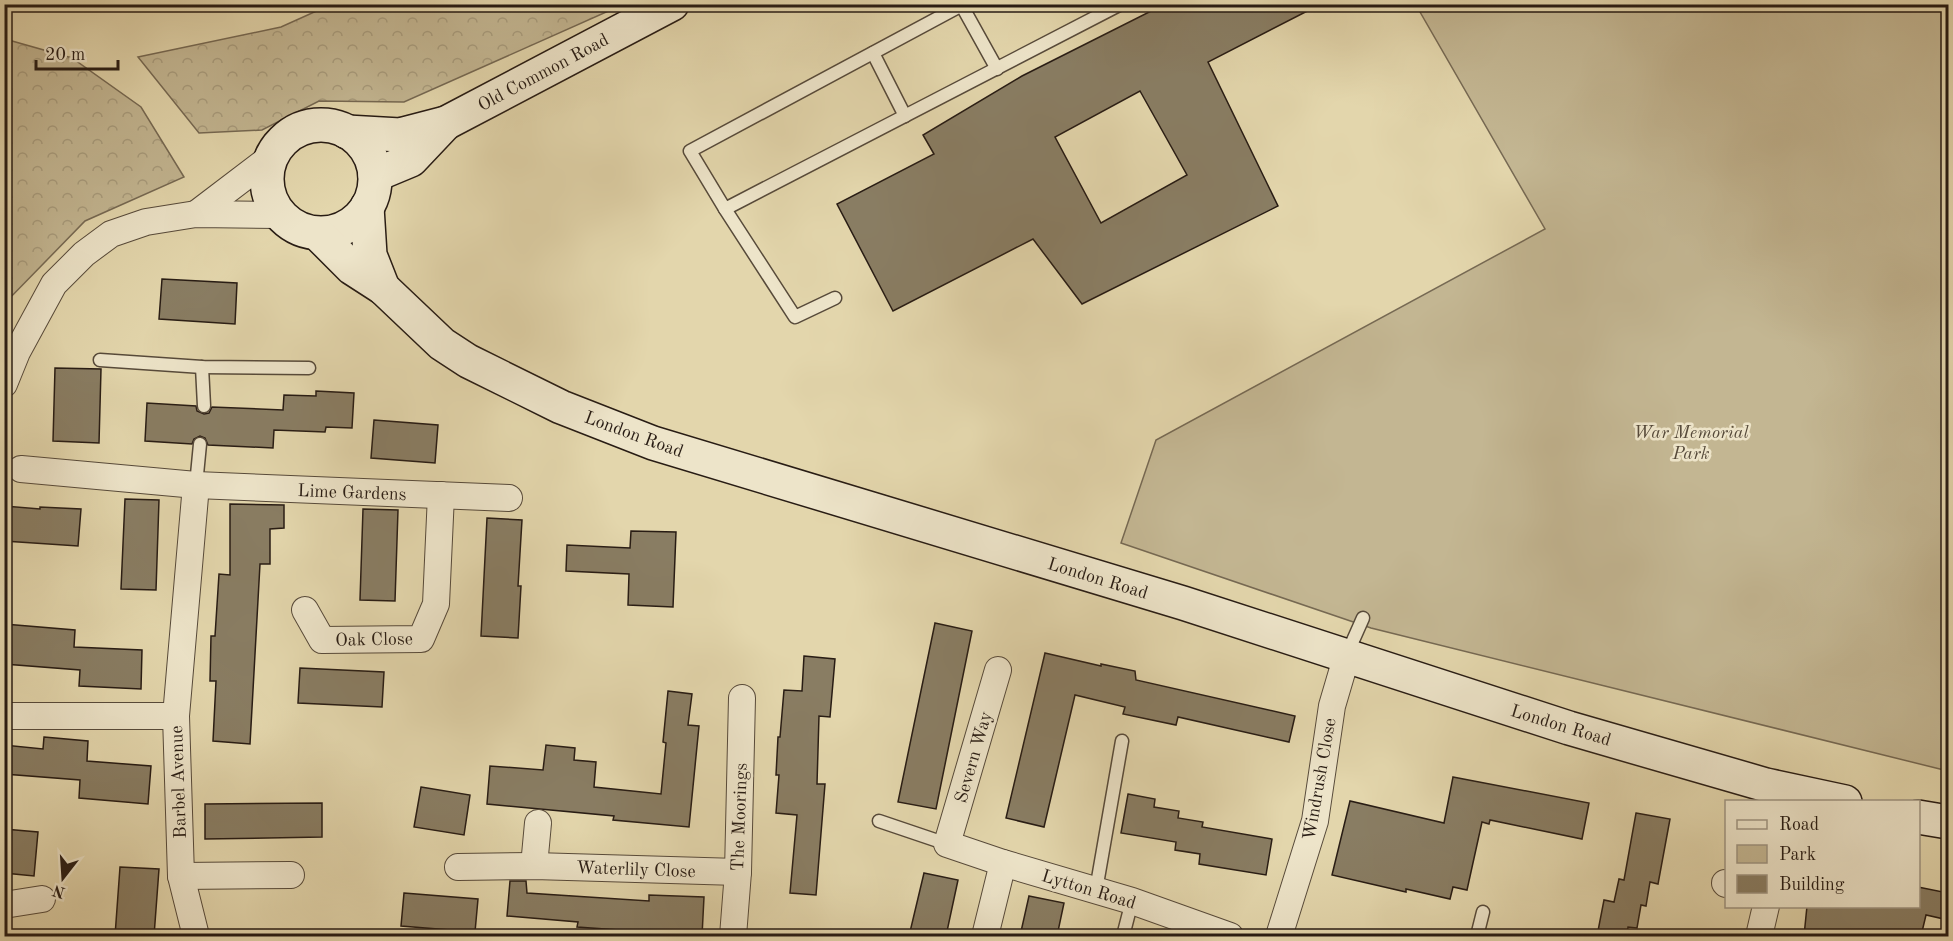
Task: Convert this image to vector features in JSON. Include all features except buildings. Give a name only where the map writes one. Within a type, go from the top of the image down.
[{"type":"street","name":"Old Common Road","points":[[347,132],[400,135],[446,123],[672,4]]},
{"type":"street","name":"Old Common Road","points":[[375,175],[411,160],[446,123]]},
{"type":"street","points":[[328,125],[347,132],[366,149],[375,175],[375,187],[367,207],[352,223],[336,231],[318,234],[309,232],[290,225],[279,215],[270,200],[266,182],[271,157],[279,143],[292,132],[311,126],[328,125]]},
{"type":"street","points":[[196,214],[271,157]]},
{"type":"street","name":"London Road","points":[[367,207],[370,255],[383,288]]},
{"type":"street","points":[[4,384],[17,352],[54,284],[84,254],[111,234],[146,222],[196,214],[279,215]]},
{"type":"street","name":"London Road","points":[[318,234],[352,268],[383,288],[442,344],[468,361],[561,407],[654,443],[1183,603],[1580,732],[1766,785],[1840,800]]},
{"type":"street","name":"Lime Gardens","points":[[21,469],[196,485],[509,498]]},
{"type":"street","points":[[176,716],[196,485]]},
{"type":"street","name":"Oak Close","points":[[305,610],[322,640],[422,639],[436,604],[441,495]]},
{"type":"street","name":"Windrush Close","points":[[1279,936],[1315,821],[1332,706],[1347,655]]},
{"type":"street","name":"Severn Way","points":[[947,844],[998,670]]},
{"type":"street","name":"The Moorings","points":[[733,936],[738,872],[742,698]]},
{"type":"street","name":"Barbel Avenue","points":[[4,716],[176,716],[181,876],[196,936]]},
{"type":"street","points":[[1920,817],[1948,822]]},
{"type":"street","points":[[534,866],[538,823]]},
{"type":"street","name":"Lytton Road","points":[[947,844],[1132,901],[1230,936]]},
{"type":"street","points":[[985,936],[1003,863]]},
{"type":"street","name":"Waterlily Close","points":[[458,867],[534,866],[738,872]]},
{"type":"street","points":[[181,876],[291,875]]},
{"type":"street","points":[[4,905],[42,899]]},
{"type":"street","points":[[1759,936],[1766,908]]},
{"type":"lane","points":[[725,209],[1121,4]]},
{"type":"lane","points":[[835,298],[795,317],[690,151],[963,5],[997,69]]},
{"type":"lane","points":[[873,53],[906,116]]},
{"type":"lane","points":[[100,360],[202,366],[309,368]]},
{"type":"lane","points":[[202,366],[204,406]]},
{"type":"lane","points":[[196,485],[200,444]]},
{"type":"lane","points":[[1347,655],[1363,618]]},
{"type":"lane","points":[[1096,890],[1122,741]]},
{"type":"lane","points":[[879,821],[947,844]]},
{"type":"lane","points":[[1123,936],[1132,901]]},
{"type":"lane","points":[[1478,936],[1484,912]]},
{"type":"green space","points":[[332,4],[622,5],[404,102],[319,101],[262,130],[199,133],[138,57],[281,27]]},
{"type":"green space","name":"War Memorial Park","points":[[1416,5],[1948,5],[1948,771],[1371,628],[1121,543],[1156,440],[1545,229]]},
{"type":"green space","points":[[5,39],[72,58],[141,107],[184,177],[85,221],[5,303]]}]
